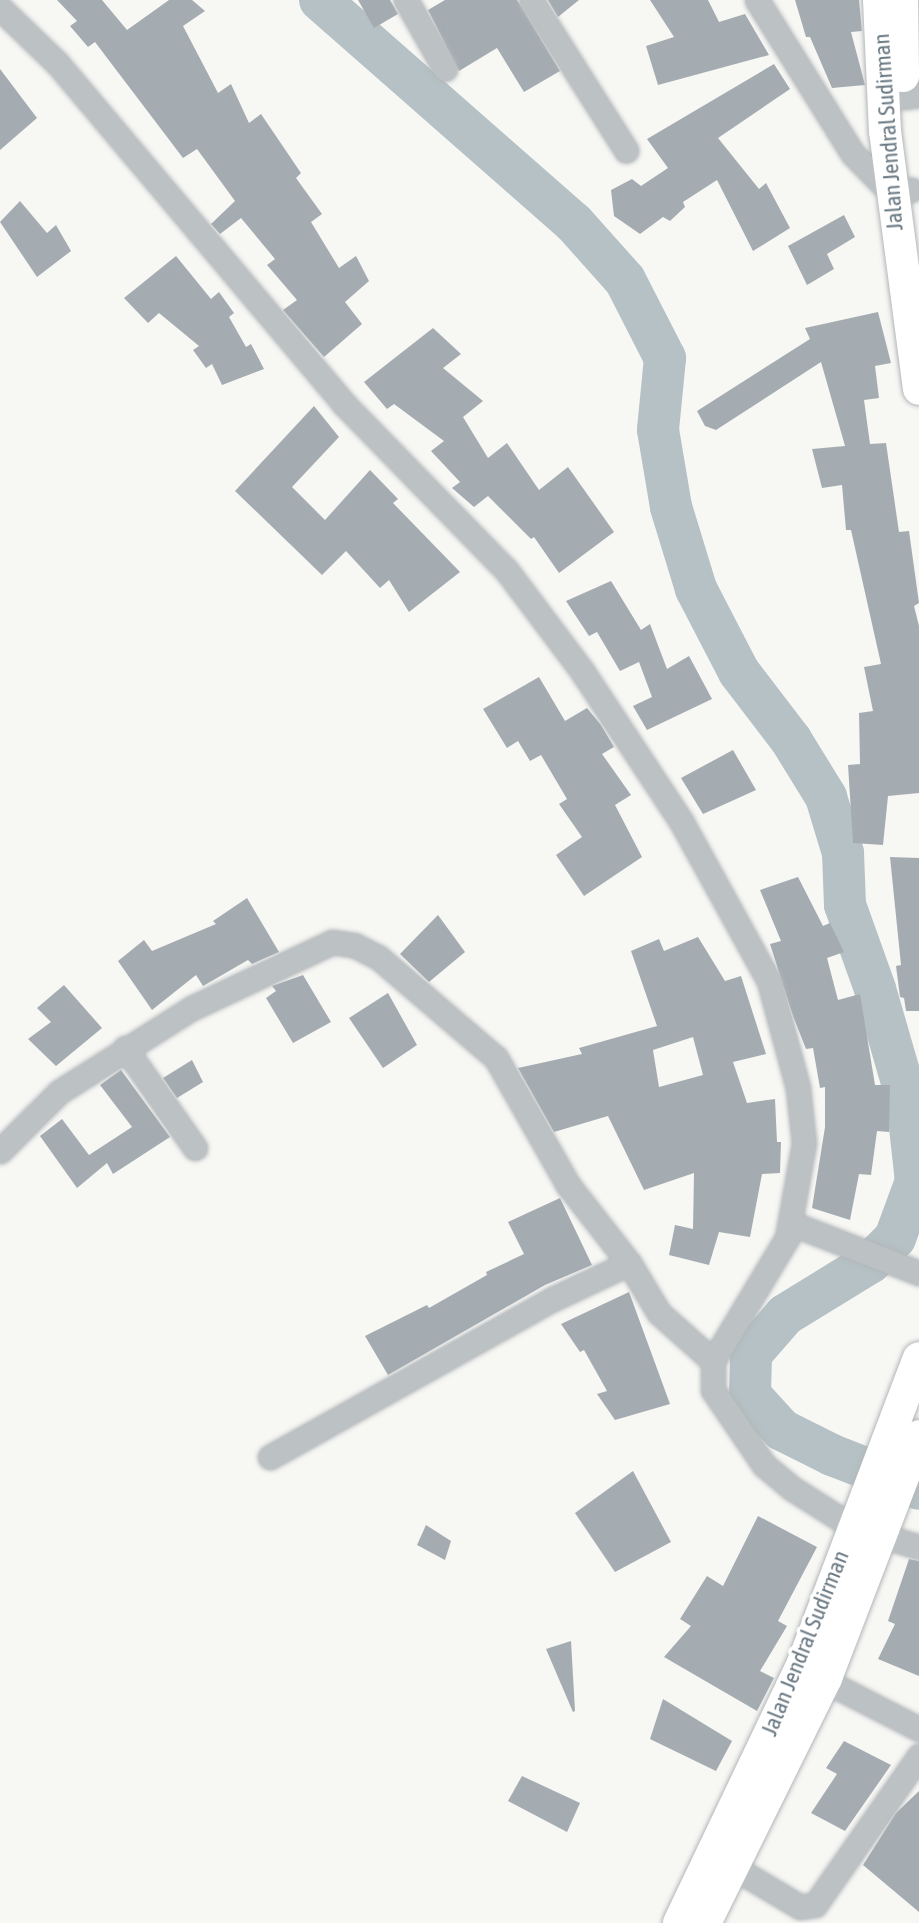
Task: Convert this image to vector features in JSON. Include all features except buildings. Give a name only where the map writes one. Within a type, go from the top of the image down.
[{"type":"highway","name":"Jalan Jendral Sudirman","points":[[879,0],[885,131],[919,242]]},
{"type":"highway","name":"Jalan Jendral Sudirman","points":[[902,0],[911,96],[902,193],[919,388]]},
{"type":"highway","name":"Jalan Jendral Sudirman","points":[[705,1923],[733,1867],[813,1674],[872,1517],[905,1449],[919,1358]]},
{"type":"highway","name":"Jalan Jendral Sudirman","points":[[679,1923],[813,1674]]},
{"type":"street","points":[[406,0],[445,69]]},
{"type":"street","points":[[531,0],[626,150]]},
{"type":"street","points":[[757,0],[841,137],[902,193]]},
{"type":"street","points":[[0,8],[57,64],[344,404],[507,571],[634,748],[735,913],[769,981],[798,1088],[804,1143],[790,1223],[774,1260],[713,1361],[713,1390],[764,1465],[793,1489],[872,1517],[919,1547]]},
{"type":"street","points":[[0,1151],[59,1092],[192,1008],[332,942],[354,944],[377,957],[496,1058],[568,1185],[629,1263],[659,1313],[713,1361]]},
{"type":"street","points":[[125,1048],[195,1148]]},
{"type":"street","points":[[790,1223],[919,1273]]},
{"type":"street","points":[[270,1457],[554,1299],[629,1263]]},
{"type":"street","points":[[813,1674],[919,1729]]},
{"type":"street","points":[[733,1867],[800,1907],[815,1905],[919,1756]]},
{"type":"waterway","points":[[320,0],[574,223],[625,280],[665,358],[658,430],[671,507],[696,589],[739,672],[791,740],[826,797],[843,853],[845,905],[875,989],[907,1100],[916,1181],[895,1238],[871,1262],[785,1315],[751,1354],[750,1395],[782,1430],[832,1455],[919,1489]]}]
